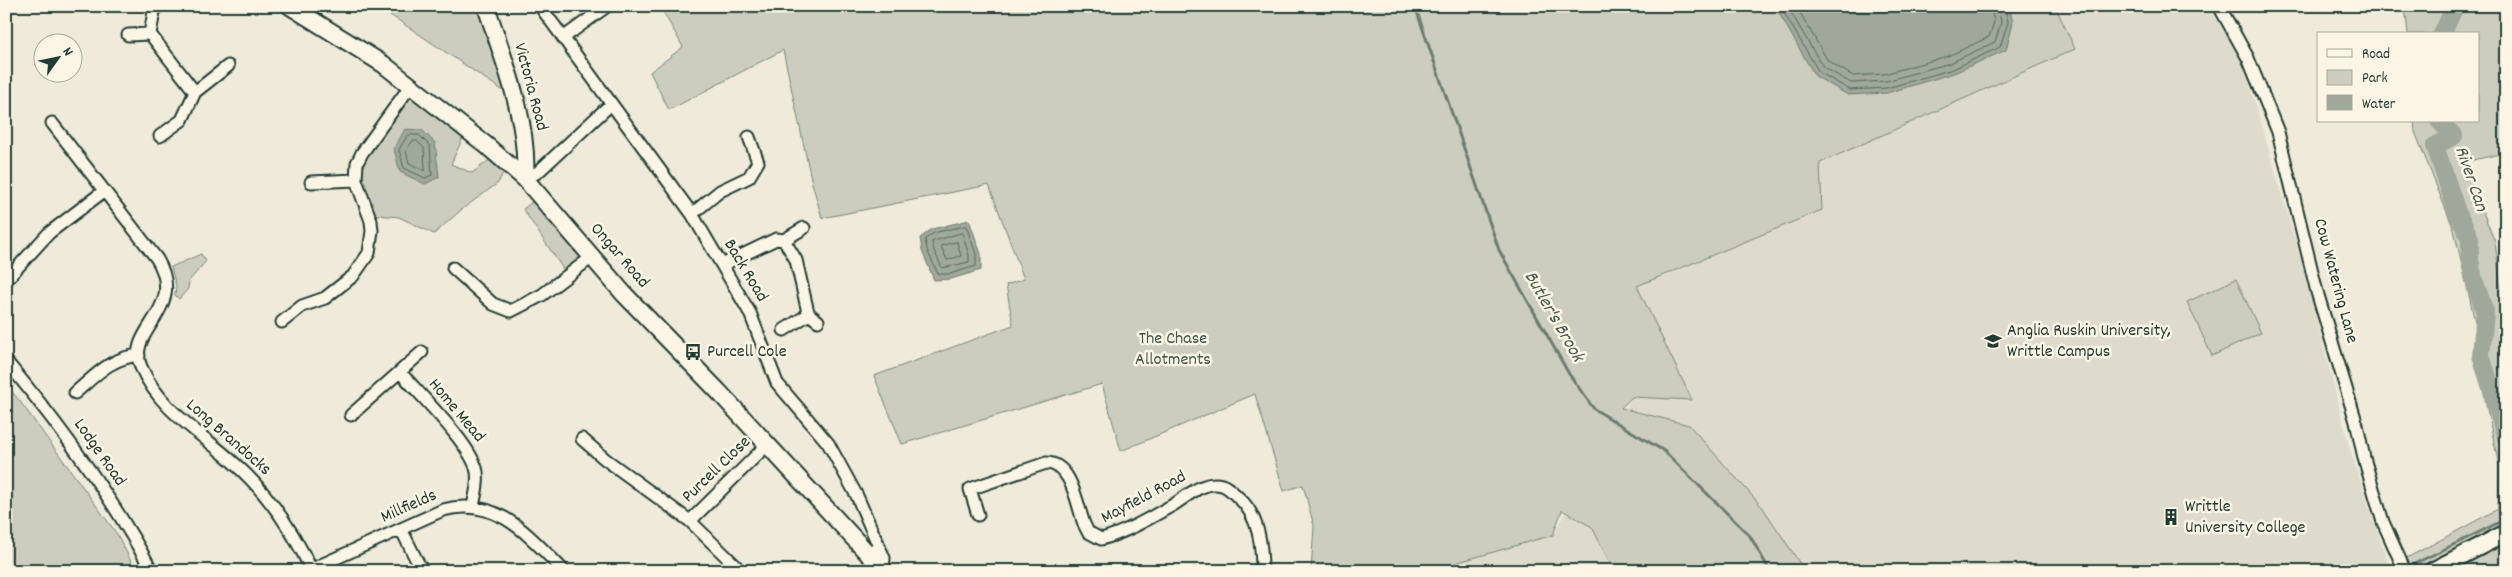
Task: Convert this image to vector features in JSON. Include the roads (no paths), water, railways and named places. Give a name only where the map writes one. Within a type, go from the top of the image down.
[{"type":"street","points":[[156,6],[150,34],[195,92]]},
{"type":"street","name":"Ongar Road","points":[[290,6],[383,64],[525,180],[624,294],[768,444],[884,570]]},
{"type":"street","name":"Victoria Road","points":[[486,6],[504,61],[522,132],[525,147],[525,180]]},
{"type":"street","name":"Back Road","points":[[540,6],[610,105],[692,214],[750,313],[781,390],[818,429],[848,479],[884,558],[884,570]]},
{"type":"street","points":[[563,38],[607,6]]},
{"type":"street","name":"Cow Watering Lane","points":[[2219,6],[2248,58],[2278,132],[2317,292],[2357,425],[2367,467],[2383,522],[2405,571]]},
{"type":"street","points":[[128,35],[150,34]]},
{"type":"street","points":[[160,136],[182,120],[195,92],[228,66]]},
{"type":"street","points":[[282,322],[302,306],[325,298],[353,276],[369,253],[372,231],[371,221],[356,180],[357,163],[362,153],[411,85]]},
{"type":"street","points":[[525,180],[538,172],[610,105]]},
{"type":"street","points":[[52,123],[156,259],[166,278],[167,289],[164,303],[141,342],[139,355],[119,358],[112,362],[75,393]]},
{"type":"street","points":[[692,214],[720,191],[749,177],[758,162],[749,137]]},
{"type":"street","points":[[311,182],[356,180]]},
{"type":"street","points":[[6,280],[49,233],[104,191]]},
{"type":"street","points":[[722,265],[776,239],[784,240],[804,228]]},
{"type":"street","points":[[784,240],[796,260],[814,318],[784,330]]},
{"type":"street","points":[[453,268],[493,304],[511,311],[527,305],[542,295],[592,257]]},
{"type":"street","points":[[351,415],[422,352]]},
{"type":"street","name":"Long Brandocks","points":[[139,355],[141,367],[166,406],[183,423],[235,463],[260,488],[283,519],[312,570]]},
{"type":"street","name":"Lodge Road","points":[[6,361],[47,410],[88,466],[152,571]]},
{"type":"street","name":"Home Mead","points":[[400,372],[461,442],[474,462],[477,473],[473,506]]},
{"type":"street","points":[[582,439],[605,459],[690,521],[740,571]]},
{"type":"street","name":"Purcell Close","points":[[690,521],[768,444]]},
{"type":"street","name":"Mayfield Road","points":[[978,515],[970,489],[1046,463],[1059,465],[1063,469],[1088,532],[1101,539],[1164,510],[1192,491],[1212,484],[1221,485],[1231,491],[1250,511],[1260,542],[1262,571]]},
{"type":"street","name":"Millfields","points":[[312,570],[444,510],[458,506],[473,506],[500,515],[512,522],[564,571]]},
{"type":"street","points":[[401,529],[422,571]]},
{"type":"street","points":[[2432,571],[2504,535]]},
{"type":"water","points":[[1775,6],[2009,6],[2013,22],[2006,50],[1954,73],[1887,93],[1848,95],[1815,76]]},
{"type":"water","points":[[405,129],[422,130],[435,143],[439,177],[425,184],[400,172],[394,149]]},
{"type":"water","points":[[969,220],[981,254],[981,270],[951,279],[934,280],[922,251],[920,238],[932,229]]},
{"type":"waterway","name":"Butler's Brook","points":[[1415,6],[1499,250],[1569,374],[1594,409],[1664,451],[1750,536],[1770,571]]},
{"type":"waterway","name":"River Can","points":[[2443,32],[2453,11],[2450,6]]},
{"type":"waterway","name":"River Can","points":[[2440,122],[2454,136],[2435,146],[2457,212],[2470,238],[2470,260],[2474,280],[2485,312],[2481,355],[2506,438]]},
{"type":"waterway","name":"Butler's Brook","points":[[2410,566],[2506,519]]},
{"type":"place","name":"Anglia Ruskin University, Writtle Campus","points":[[1993,341]]},
{"type":"place","name":"Purcell Cole","points":[[693,352]]},
{"type":"place","name":"Writtle University College","points":[[2171,517]]},
{"type":"park label","name":"The Chase Allotments","points":[[1173,349]]}]
